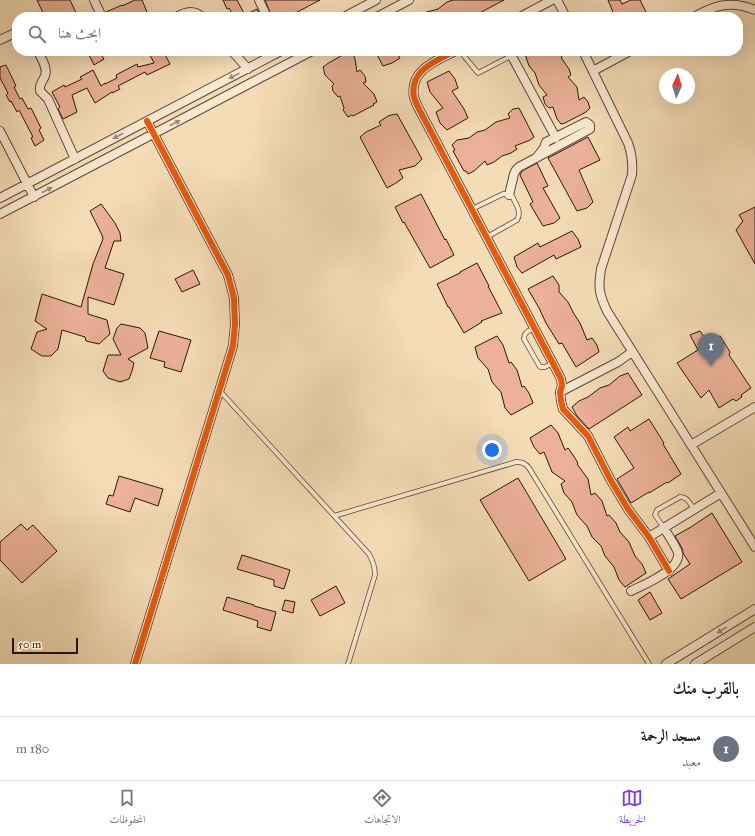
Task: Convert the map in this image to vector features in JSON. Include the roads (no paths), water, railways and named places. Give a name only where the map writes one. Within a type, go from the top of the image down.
[{"type":"street","points":[[94,0],[100,12]]},
{"type":"street","points":[[259,0],[265,12]]},
{"type":"street","points":[[353,12],[376,0]]},
{"type":"street","points":[[386,12],[409,0]]},
{"type":"street","points":[[529,12],[552,0]]},
{"type":"street","points":[[557,0],[563,12]]},
{"type":"street","points":[[703,12],[710,8],[722,5],[735,4],[755,10]]},
{"type":"street","points":[[0,40],[12,34]]},
{"type":"street","points":[[41,56],[46,66],[46,70],[44,78],[40,83],[40,92],[48,99],[75,159]]},
{"type":"street","points":[[236,56],[248,69]]},
{"type":"street","points":[[0,198],[272,56]]},
{"type":"street","points":[[0,214],[302,56]]},
{"type":"street","points":[[445,56],[428,65],[419,74],[414,85],[414,97],[419,109],[561,379],[562,386],[560,392],[563,409],[588,436],[610,479],[669,571]]},
{"type":"street","points":[[512,56],[556,138]]},
{"type":"street","points":[[586,56],[628,143],[632,154],[633,164],[632,175],[601,269],[599,283],[601,298],[607,311],[632,352],[755,547]]},
{"type":"street","points":[[593,70],[620,56]]},
{"type":"street","points":[[135,664],[233,346],[235,324],[234,298],[228,275],[147,121]]},
{"type":"street","points":[[0,130],[34,197]]},
{"type":"street","points":[[509,195],[516,170],[536,158],[566,137],[556,138],[546,142],[544,148],[536,158]]},
{"type":"street","points":[[560,392],[618,362],[632,352]]},
{"type":"street","points":[[691,446],[755,407]]},
{"type":"street","points":[[649,538],[721,493]]},
{"type":"street","points":[[631,591],[669,571],[678,560],[677,551],[664,528]]},
{"type":"street","points":[[666,664],[755,609]]},
{"type":"street","points":[[695,664],[755,627]]},
{"type":"lane","points":[[464,56],[478,73],[505,56]]},
{"type":"lane","points":[[472,209],[502,194],[512,196],[520,212],[519,218],[487,237]]},
{"type":"lane","points":[[535,328],[526,333],[524,339],[540,366],[545,367],[552,363]]},
{"type":"lane","points":[[219,390],[373,560],[375,575],[348,664]]},
{"type":"lane","points":[[334,516],[516,462],[526,464],[649,664]]},
{"type":"lane","points":[[664,528],[655,515],[657,510],[680,496],[686,498],[694,510]]},
{"type":"place","name":"مسجد الرحمة","points":[[711,366]]}]
